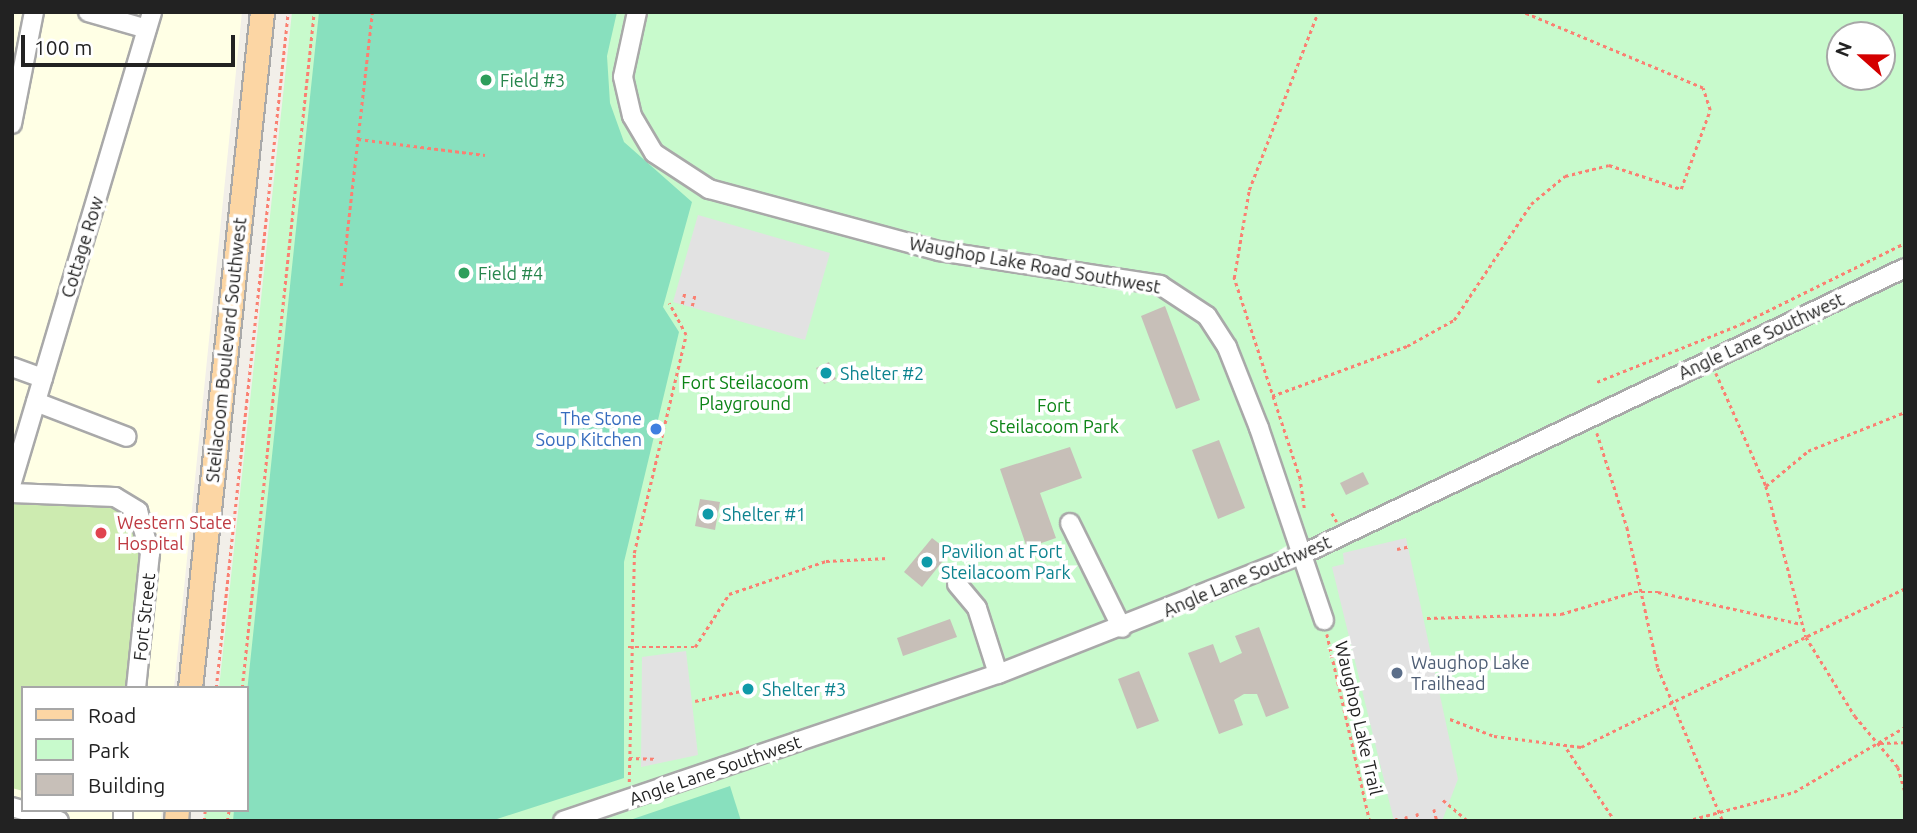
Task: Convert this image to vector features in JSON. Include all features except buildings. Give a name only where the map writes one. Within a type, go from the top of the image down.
[{"type":"main road","name":"Steilacoom Boulevard Southwest","points":[[190,686],[262,12]]},
{"type":"street","points":[[12,124],[34,12]]},
{"type":"street","points":[[88,12],[150,20]]},
{"type":"street","name":"Waughop Lake Road Southwest","points":[[637,12],[622,77],[632,116],[654,153],[709,189],[939,251],[1146,281],[1185,298],[1227,347],[1303,554],[1324,620]]},
{"type":"street","name":"Cottage Row","points":[[12,482],[150,20]]},
{"type":"street","name":"Angle Lane Southwest","points":[[563,821],[998,674],[1122,628],[1303,554],[1905,268]]},
{"type":"street","points":[[12,368],[43,378]]},
{"type":"street","points":[[36,402],[127,437]]},
{"type":"street","name":"Fort Street","points":[[12,493],[115,497],[138,511],[150,553],[136,686]]},
{"type":"street","points":[[1070,523],[1122,628]]},
{"type":"street","points":[[957,584],[977,608],[998,674]]},
{"type":"street","points":[[29,812],[59,821]]},
{"type":"path","points":[[216,686],[288,12]]},
{"type":"path","points":[[242,686],[314,12]]},
{"type":"path","points":[[341,286],[372,12]]},
{"type":"path","points":[[1304,514],[1300,479],[1234,278],[1236,240],[1318,12]]},
{"type":"path","points":[[1272,396],[1407,346],[1454,320],[1531,204],[1565,176],[1609,165],[1681,189],[1710,110],[1703,88],[1522,12]]},
{"type":"path","points":[[358,139],[485,155]]},
{"type":"path","points":[[1597,382],[1741,324],[1905,243]]},
{"type":"path","points":[[682,304],[685,291]]},
{"type":"path","points":[[692,306],[695,294]]},
{"type":"path","points":[[624,801],[628,758],[628,647],[634,554],[685,351],[683,325],[669,303]]},
{"type":"path","points":[[1710,360],[1766,486],[1806,636],[1898,767],[1905,792]]},
{"type":"path","points":[[1766,486],[1808,451],[1905,412]]},
{"type":"path","points":[[1592,416],[1674,706],[1721,808],[1723,821]]},
{"type":"path","points":[[1397,550],[1411,546]]},
{"type":"path","points":[[628,647],[695,647],[729,594],[826,561],[888,558]]},
{"type":"path","points":[[1450,719],[1475,732],[1566,747],[1581,747],[1674,706],[1806,636],[1905,588]]},
{"type":"path","points":[[1427,618],[1561,614],[1642,592],[1803,625]]},
{"type":"path","name":"Waughop Lake Trail","points":[[1324,620],[1370,821]]},
{"type":"path","points":[[695,701],[741,691]]},
{"type":"path","points":[[1686,821],[1721,808],[1794,792],[1905,727]]},
{"type":"path","points":[[1879,743],[1905,742]]},
{"type":"path","points":[[1566,747],[1613,821]]},
{"type":"path","points":[[628,758],[653,759]]},
{"type":"path","points":[[1443,800],[1468,821]]},
{"type":"path","points":[[1434,810],[1437,821]]},
{"type":"path","points":[[1417,813],[1419,821]]},
{"type":"path","points":[[1406,816],[1407,821]]},
{"type":"shaded area","name":"Western State Hospital","points":[[12,12],[242,12],[174,686],[21,686],[21,812],[162,812],[161,821],[12,821]]},
{"type":"shaded area","points":[[698,215],[830,253],[805,340],[673,302]]},
{"type":"shaded area","name":"Waughop Lake Trailhead","points":[[1406,538],[1458,779],[1442,821],[1394,821],[1332,567],[1344,564],[1343,553]]},
{"type":"shaded area","points":[[686,651],[698,755],[641,767],[642,657]]},
{"type":"green space","name":"Fort Steilacoom Park","points":[[292,12],[1905,12],[1905,821],[204,821],[205,812],[248,812],[248,686],[219,686]]},
{"type":"green space","points":[[319,12],[617,12],[607,56],[610,103],[624,142],[692,202],[663,307],[679,332],[624,562],[624,778],[491,821],[233,821],[234,812],[248,812],[248,686]]},
{"type":"green space","points":[[12,499],[112,503],[135,518],[143,551],[129,686],[21,686],[21,790],[12,788]]},
{"type":"green space","points":[[730,786],[741,821],[627,821]]},
{"type":"place","name":"Field #3","points":[[486,80]]},
{"type":"place","name":"Field #4","points":[[464,273]]},
{"type":"place","name":"Shelter #2","points":[[826,373]]},
{"type":"place","name":"The Stone Soup Kitchen","points":[[656,429]]},
{"type":"place","name":"Shelter #1","points":[[708,514]]},
{"type":"place","name":"Western State Hospital","points":[[101,533]]},
{"type":"place","name":"Pavilion at Fort Steilacoom Park","points":[[927,562]]},
{"type":"place","name":"Waughop Lake Trailhead","points":[[1397,673]]},
{"type":"place","name":"Shelter #3","points":[[748,689]]},
{"type":"park label","name":"Fort Steilacoom Playground","points":[[745,393]]}]
